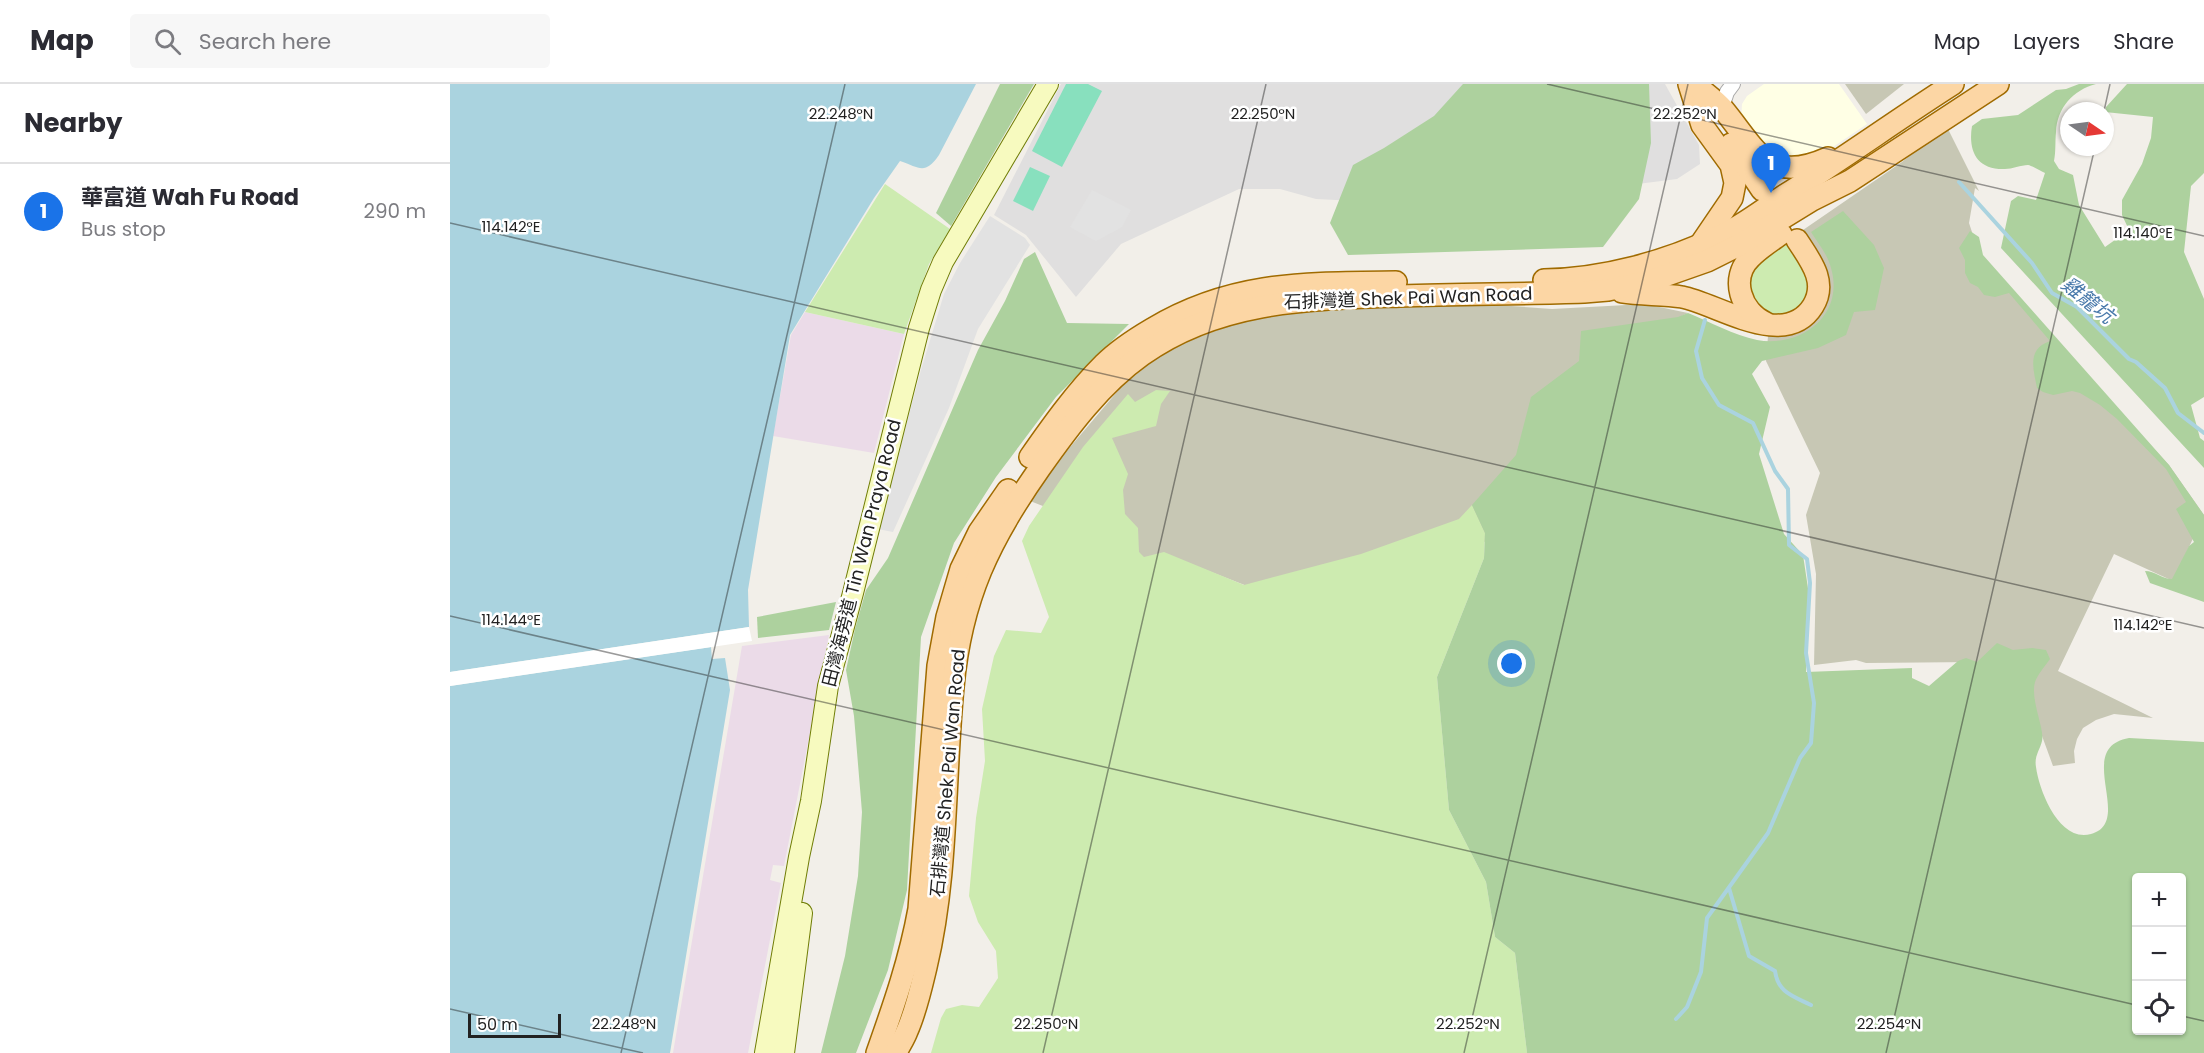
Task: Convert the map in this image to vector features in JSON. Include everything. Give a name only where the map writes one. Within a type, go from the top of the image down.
[{"type":"main road","points":[[1692,84],[1722,107],[1739,132],[1763,158],[1783,167],[1812,165],[1836,154],[1850,152]]},
{"type":"main road","points":[[1692,84],[1762,190]]},
{"type":"main road","points":[[1692,84],[1702,125],[1731,165],[1735,183],[1732,198],[1700,245]]},
{"type":"main road","name":"石排灣道 Shek Pai Wan Road","points":[[877,1053],[912,949],[919,909],[938,666],[961,569],[979,532],[1049,430],[1074,397],[1105,363],[1133,340],[1167,320],[1220,298],[1252,290],[1320,283],[1555,280],[1625,269],[1663,259],[1735,228],[1953,84]]},
{"type":"main road","name":"石排灣道 Shek Pai Wan Road","points":[[907,1031],[923,978],[937,908],[945,823],[952,689],[957,650],[966,610],[983,562],[1013,508],[1061,438],[1098,394],[1128,366],[1169,337],[1217,316],[1255,307],[1321,299],[1608,290],[1650,281],[1707,261],[1739,245],[1812,200],[1850,181],[1998,84]]},
{"type":"main road","points":[[1776,325],[1753,316],[1742,298],[1739,282],[1744,266],[1759,251],[1820,208],[1850,181]]},
{"type":"main road","points":[[1608,290],[1682,297],[1755,323],[1776,325],[1793,323],[1814,305],[1819,286],[1815,268],[1797,240]]},
{"type":"main road","points":[[896,1053],[907,1031]]},
{"type":"street","name":"田灣海旁道 Tin Wan Praya Road","points":[[765,1053],[811,801],[828,686],[919,328],[931,290],[960,231],[1048,84]]},
{"type":"street","points":[[1722,107],[1727,92],[1733,84]]},
{"type":"street","points":[[784,1053],[807,877],[811,801]]},
{"type":"street","name":"石排灣道 Shek Pai Wan Road","points":[[907,1031],[909,1053]]},
{"type":"shaded area","points":[[1061,84],[1665,84],[1699,145],[1700,164],[1677,179],[1614,187],[1356,201],[1316,199],[1280,189],[1239,189],[1121,244],[1076,297],[1026,235],[994,215]]},
{"type":"shaded area","points":[[1764,84],[1839,84],[1867,124],[1821,155],[1785,160],[1771,151],[1741,119],[1742,104],[1747,96]]},
{"type":"shaded area","points":[[1845,84],[1904,84],[1866,114]]},
{"type":"shaded area","points":[[1946,125],[1979,191],[1975,188],[1969,223],[1980,256],[2062,350],[2169,465],[2204,515],[2173,581],[2114,554],[2058,671],[2153,718],[2114,714],[2096,720],[2083,728],[2077,739],[2074,751],[2075,763],[2053,766],[2030,703],[1974,662],[1866,663],[1856,660],[1814,665],[1816,574],[1806,515],[1820,473],[1766,361],[1768,336],[1788,335],[1802,330],[1816,320],[1823,308],[1825,267],[1803,230],[1902,162]]},
{"type":"shaded area","points":[[1092,190],[1131,210],[1122,227],[1096,241],[1070,227]]},
{"type":"shaded area","points":[[990,216],[1025,238],[1030,245],[978,329],[949,408],[893,532],[878,529],[944,294],[960,263]]},
{"type":"shaded area","points":[[1645,304],[1688,313],[1678,318],[1543,526],[1278,598],[1183,561],[1167,587],[1128,539],[1030,501],[1054,466],[1122,386],[1153,361],[1181,344],[1239,322],[1317,308],[1497,305],[1552,309]]},
{"type":"shaded area","points":[[805,312],[904,334],[874,453],[773,436],[791,335]]},
{"type":"shaded area","points":[[829,635],[784,866],[773,865],[770,880],[781,883],[748,1053],[673,1053],[742,646]]},
{"type":"green space","points":[[1000,84],[1034,84],[951,226],[936,213]]},
{"type":"green space","points":[[1066,84],[1088,84],[1102,91],[1062,167],[1032,151]]},
{"type":"green space","points":[[1463,84],[1649,84],[1651,143],[1639,199],[1603,247],[1348,255],[1330,223],[1353,165],[1434,116]]},
{"type":"green space","points":[[2079,84],[2096,84],[2080,91],[2067,102],[2060,102],[2054,161],[2059,169],[2073,175],[2079,205],[2105,247],[2129,230],[2122,215],[2122,200],[2142,164],[2151,138],[2153,117],[2114,113],[2114,102],[2111,102],[2127,84],[2204,84],[2204,173],[2191,186],[2184,252],[2204,299],[2204,397],[2191,405],[2200,438],[2204,441],[2204,468],[2001,248],[2011,201],[2018,196],[2036,200],[2045,173],[2028,165],[2008,169],[1987,166],[1976,157],[1973,150],[1972,126],[1982,119],[2018,115],[2056,90]]},
{"type":"green space","points":[[1030,167],[1050,176],[1033,211],[1013,201]]},
{"type":"green space","points":[[885,184],[950,229],[929,264],[904,334],[805,312]]},
{"type":"green space","points":[[1843,211],[1874,245],[1884,268],[1875,310],[1854,312],[1846,335],[1818,348],[1762,361],[1752,374],[1770,407],[1759,454],[1784,534],[1803,555],[1809,595],[1806,672],[1912,668],[1912,678],[1929,686],[1958,661],[1966,658],[1977,662],[1997,643],[2013,650],[2032,648],[2046,650],[2050,659],[2036,679],[2034,689],[2042,736],[2036,767],[2046,801],[2060,823],[2069,831],[2080,835],[2091,834],[2103,827],[2108,815],[2104,770],[2106,756],[2113,745],[2129,738],[2204,742],[2204,1053],[1527,1053],[1515,953],[1495,937],[1486,882],[1449,810],[1437,677],[1484,558],[1485,533],[1472,505],[1516,455],[1531,397],[1579,361],[1581,331],[1678,317],[1688,313],[1757,340],[1789,339],[1816,325],[1832,300],[1834,285],[1831,268],[1811,232]]},
{"type":"green space","points":[[1970,231],[1979,237],[1983,255],[2169,465],[2204,515],[2204,602],[2150,583],[2145,571],[2172,579],[2189,546],[2194,542],[2176,509],[2186,502],[2166,469],[2100,405],[2080,393],[2072,391],[2053,395],[2037,388],[2033,360],[2038,349],[2050,341],[2009,293],[1995,297],[1984,295],[1978,287],[1970,283],[1965,273],[1965,260],[1959,248]]},
{"type":"green space","points":[[1787,237],[1807,265],[1809,298],[1794,313],[1773,316],[1763,312],[1749,296],[1747,275],[1751,266]]},
{"type":"green space","points":[[1035,252],[1067,323],[1129,324],[1056,397],[996,477],[954,543],[921,637],[907,890],[888,970],[856,1053],[821,1053],[845,956],[858,876],[862,812],[854,716],[846,670],[855,629],[866,590],[888,558],[978,350],[1005,301],[1024,259]]},
{"type":"green space","points":[[1156,390],[1170,391],[1161,404],[1156,426],[1112,438],[1128,474],[1123,490],[1125,514],[1138,528],[1139,552],[1144,557],[1164,552],[1244,585],[1361,554],[1459,519],[1472,505],[1485,533],[1484,558],[1437,677],[1449,810],[1486,882],[1495,937],[1515,953],[1527,1053],[931,1053],[941,1018],[946,1009],[962,1005],[979,1007],[998,978],[996,951],[978,922],[969,896],[976,818],[985,761],[982,709],[994,656],[1006,630],[1041,633],[1049,617],[1022,541],[1029,526],[1083,447],[1128,394],[1135,402]]},
{"type":"green space","points":[[836,602],[829,630],[758,638],[757,617]]},
{"type":"water","points":[[450,84],[976,84],[934,161],[926,168],[922,168],[900,161],[874,198],[790,335],[748,590],[749,627],[450,672]]},
{"type":"water","points":[[711,647],[712,659],[725,658],[730,690],[670,1053],[450,1053],[450,686]]},
{"type":"pier","points":[[749,627],[752,641],[450,686],[450,672]]},
{"type":"waterway","name":"雞籠坑","points":[[1959,182],[2032,263],[2052,293],[2077,307],[2129,359],[2136,362],[2165,388],[2178,413],[2204,433]]},
{"type":"waterway","points":[[1676,1019],[1687,1007],[1701,972],[1707,918],[1768,833],[1800,758],[1811,743],[1814,703],[1806,653],[1810,583],[1807,559],[1789,545],[1788,489],[1775,471],[1753,423],[1719,405],[1702,378],[1696,351],[1705,320]]},
{"type":"waterway","points":[[1729,888],[1749,956],[1775,971],[1779,984],[1787,993],[1811,1005]]},
{"type":"place","name":"華富道 Wah Fu Road","points":[[1771,193]]}]
